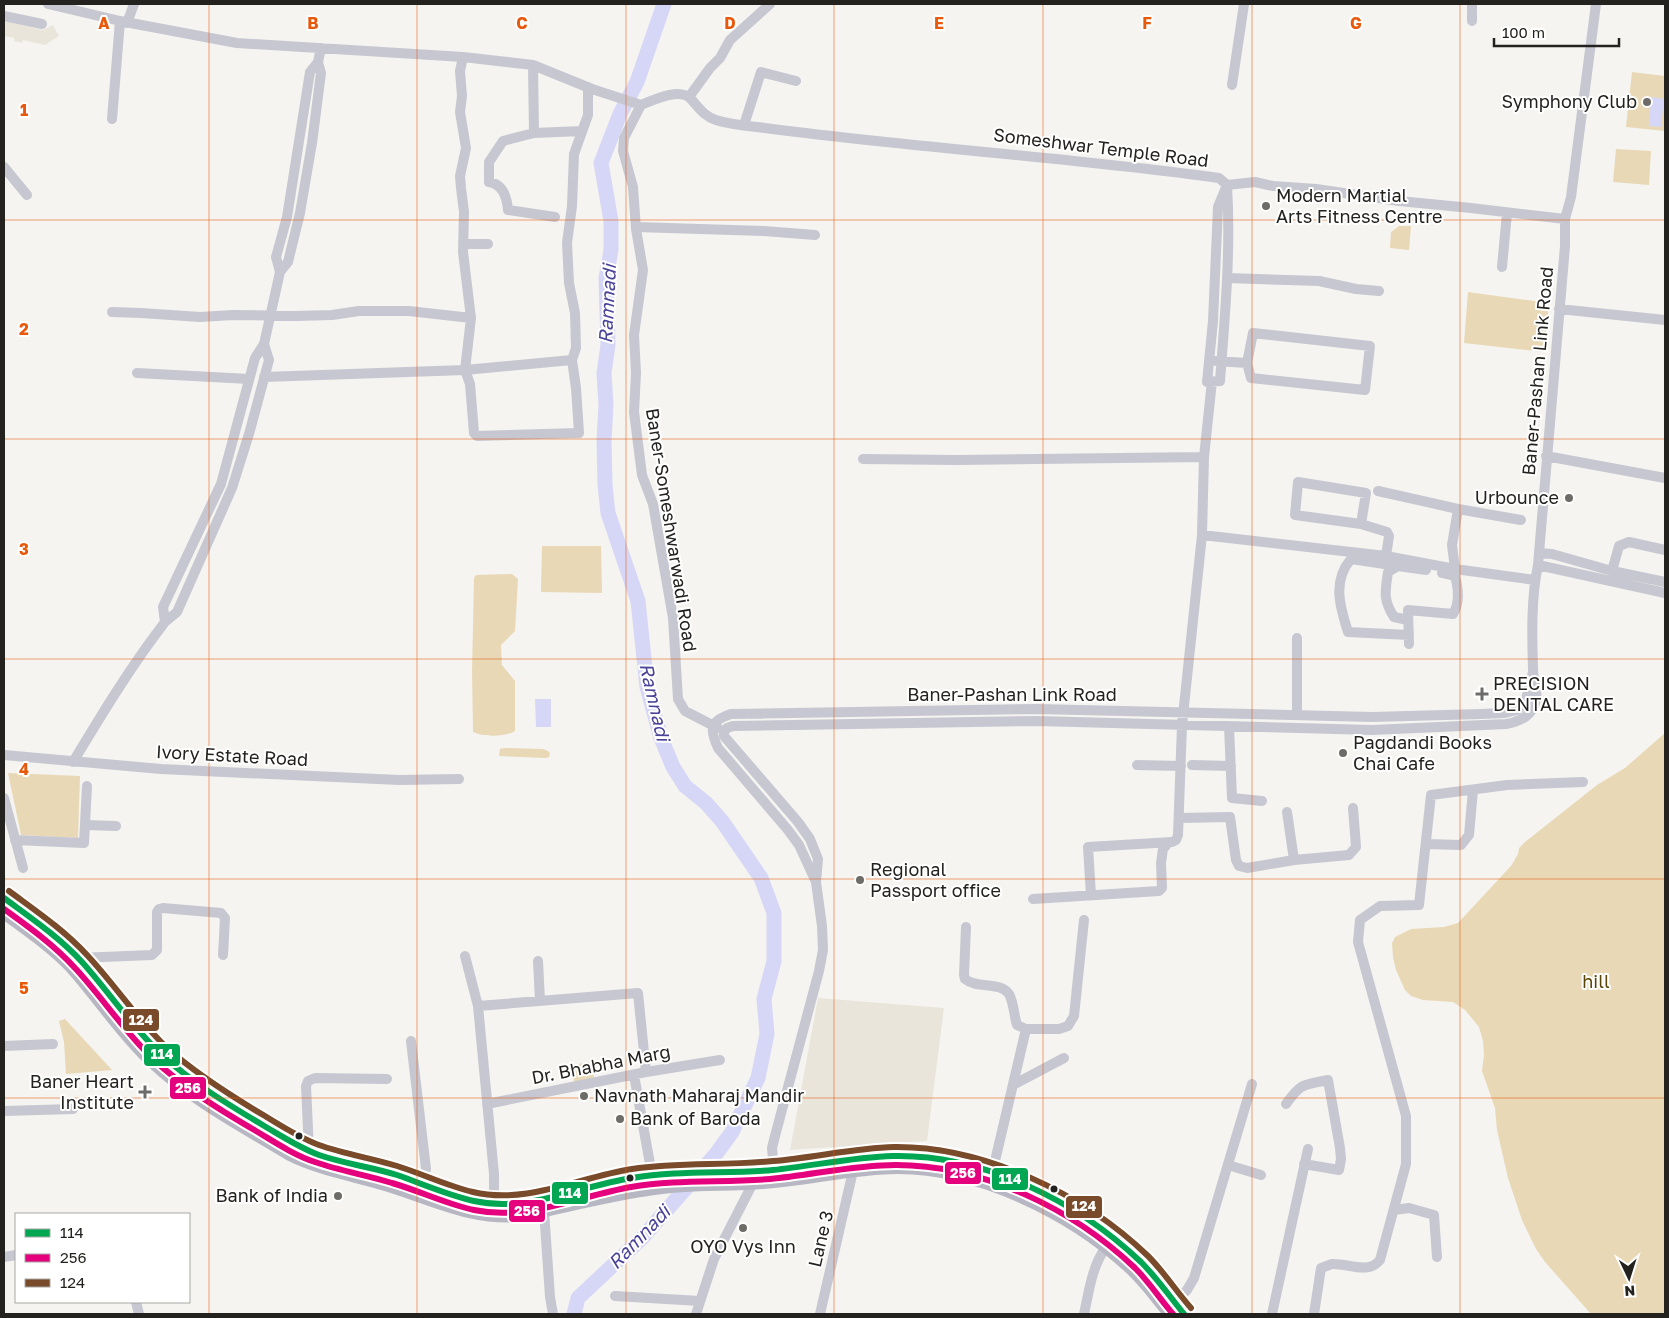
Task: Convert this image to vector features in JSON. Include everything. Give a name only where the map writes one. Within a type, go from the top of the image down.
[{"type":"main road","points":[[4,898],[57,938],[78,958],[137,1029],[186,1076],[302,1152],[318,1166],[440,1196],[494,1204],[519,1204],[635,1177],[656,1179],[715,1178],[897,1156],[938,1159],[990,1179],[1051,1197],[1077,1213],[1113,1238],[1149,1270],[1172,1308]]},
{"type":"main road","points":[[4,912],[60,956],[86,983],[114,1019],[150,1059],[181,1086],[201,1100],[302,1152],[422,1184],[470,1212],[485,1215],[521,1215],[656,1179]]},
{"type":"main road","points":[[715,1178],[753,1183],[897,1167],[919,1168],[990,1179],[1059,1215],[1106,1247],[1141,1277],[1172,1308],[1184,1314]]},
{"type":"street","points":[[49,4],[123,22],[237,43],[463,58],[533,65],[590,88],[641,105],[669,95],[679,94],[689,97],[710,68],[720,58],[730,40],[770,4]]},
{"type":"street","points":[[112,119],[123,22],[134,4]]},
{"type":"street","points":[[1232,85],[1244,4]]},
{"type":"street","points":[[1472,4],[1472,21]]},
{"type":"street","name":"Baner-Pashan Link Road","points":[[714,725],[719,718],[731,714],[1037,709],[1372,717],[1517,710],[1525,703],[1533,671],[1535,580],[1538,565],[1546,456],[1552,405],[1565,246],[1565,220],[1571,197],[1596,4]]},
{"type":"street","points":[[4,16],[42,24]]},
{"type":"street","points":[[164,622],[163,607],[221,484],[255,358],[264,344],[280,272],[288,262],[300,213],[312,143],[321,73],[318,62],[321,48]]},
{"type":"street","points":[[463,58],[460,71],[462,96],[460,112],[466,148],[460,176],[464,212],[463,244],[471,318],[465,370],[470,384],[474,433],[477,436],[579,433],[572,360],[576,348],[575,313],[569,283],[567,243],[572,206],[574,154],[588,115],[590,88]]},
{"type":"street","points":[[533,65],[534,132]]},
{"type":"street","points":[[744,125],[761,72],[796,81]]},
{"type":"street","name":"Someshwar Temple Road","points":[[689,97],[701,112],[709,117],[744,125],[1148,168],[1219,178],[1227,185],[1255,182],[1565,220]]},
{"type":"street","name":"Baner-Someshwarwadi Road","points":[[641,105],[624,138],[623,151],[632,187],[642,270],[634,334],[636,373],[634,412],[642,475],[653,504],[673,618],[678,699],[685,711],[724,732]]},
{"type":"street","points":[[555,217],[508,210],[504,192],[495,183],[490,182],[489,162],[503,141],[534,132],[582,131]]},
{"type":"street","points":[[4,167],[27,195]]},
{"type":"street","points":[[1227,185],[1227,278],[1220,381],[1207,382],[1213,321],[1218,207],[1227,185]]},
{"type":"street","points":[[1502,266],[1507,213]]},
{"type":"street","points":[[636,227],[764,231],[815,235]]},
{"type":"street","points":[[463,244],[488,244]]},
{"type":"street","points":[[1227,278],[1319,281],[1356,289],[1379,291]]},
{"type":"street","points":[[1559,309],[1665,320]]},
{"type":"street","points":[[112,312],[141,312],[200,317],[233,314],[332,315],[359,311],[409,311],[471,318]]},
{"type":"street","points":[[1253,333],[1370,346],[1364,390],[1251,378],[1247,363],[1253,333]]},
{"type":"street","points":[[73,762],[123,681],[164,622],[177,612],[232,488],[269,360],[264,344]]},
{"type":"street","points":[[264,377],[465,370],[572,360]]},
{"type":"street","points":[[1208,360],[1247,363]]},
{"type":"street","points":[[137,373],[249,379]]},
{"type":"street","points":[[1091,895],[1088,847],[1169,842],[1176,840],[1178,835],[1182,725],[1202,535],[1204,457],[1212,381]]},
{"type":"street","points":[[1546,456],[1665,478]]},
{"type":"street","points":[[863,459],[957,460],[1204,457]]},
{"type":"street","points":[[1361,524],[1366,493],[1298,482],[1295,515],[1361,524],[1387,532],[1390,536],[1386,556]]},
{"type":"street","points":[[1378,491],[1458,509],[1521,520]]},
{"type":"street","points":[[1455,569],[1452,545],[1458,509]]},
{"type":"street","points":[[1202,535],[1386,556],[1455,569],[1535,580]]},
{"type":"street","points":[[1612,571],[1619,546],[1628,542],[1665,550]]},
{"type":"street","points":[[1539,552],[1612,571],[1665,582]]},
{"type":"street","points":[[1351,559],[1455,576],[1457,586],[1454,614],[1408,610],[1408,620],[1409,639],[1348,632],[1340,607],[1341,580],[1344,568],[1351,559]]},
{"type":"street","points":[[1538,565],[1665,593]]},
{"type":"street","points":[[1398,566],[1388,572],[1386,605],[1394,617],[1408,620]]},
{"type":"street","points":[[1297,638],[1297,716]]},
{"type":"street","name":"Baner-Pashan Link Road","points":[[724,732],[727,728],[733,726],[1037,721],[1372,730],[1506,724],[1524,719],[1534,707],[1538,689],[1533,671]]},
{"type":"street","points":[[1505,712],[1506,724]]},
{"type":"street","points":[[714,725],[714,739],[718,748],[799,845],[816,882]]},
{"type":"street","points":[[1229,726],[1232,798],[1262,800]]},
{"type":"street","points":[[724,732],[728,742],[798,822],[810,839],[818,859],[816,882],[823,950],[772,1148],[774,1170]]},
{"type":"street","name":"Ivory Estate Road","points":[[4,755],[161,769],[390,780],[459,779]]},
{"type":"street","points":[[1137,765],[1181,766]]},
{"type":"street","points":[[1192,765],[1231,766]]},
{"type":"street","points":[[1314,1314],[1320,1268],[1332,1264],[1364,1268],[1380,1260],[1406,1164],[1406,1116],[1358,942],[1360,920],[1380,906],[1419,904],[1431,795],[1507,785],[1583,782]]},
{"type":"street","points":[[15,840],[84,843],[87,786]]},
{"type":"street","points":[[1426,844],[1461,845],[1469,834],[1473,790]]},
{"type":"street","points":[[4,798],[23,868]]},
{"type":"street","points":[[1180,818],[1230,817],[1236,860],[1239,866],[1246,868],[1294,860],[1349,855],[1356,847],[1353,808]]},
{"type":"street","points":[[1287,812],[1294,860]]},
{"type":"street","points":[[85,825],[116,826]]},
{"type":"street","points":[[1033,899],[1162,890],[1163,849],[1169,842]]},
{"type":"street","points":[[78,958],[152,955],[157,950],[157,912],[163,908],[221,913],[224,918],[223,955]]},
{"type":"street","points":[[966,927],[965,979],[979,985],[1003,988],[1009,994],[1017,1025],[1026,1029],[1059,1029],[1068,1026],[1074,1016],[1084,920]]},
{"type":"street","points":[[466,956],[478,1006],[494,1174],[494,1204]]},
{"type":"street","points":[[538,961],[540,1001]]},
{"type":"street","points":[[478,1006],[638,993],[646,1072]]},
{"type":"street","points":[[990,1179],[1026,1029]]},
{"type":"street","points":[[411,1041],[426,1169],[422,1184]]},
{"type":"street","points":[[4,1046],[53,1044]]},
{"type":"street","points":[[1014,1085],[1064,1058]]},
{"type":"street","name":"Dr. Bhabha Marg","points":[[487,1104],[646,1072],[720,1060]]},
{"type":"street","points":[[634,1075],[656,1179]]},
{"type":"street","points":[[302,1152],[306,1086],[308,1081],[315,1078],[387,1079]]},
{"type":"street","points":[[1286,1104],[1298,1088],[1328,1080],[1340,1148],[1339,1170],[1304,1164]]},
{"type":"street","points":[[1172,1308],[1194,1278],[1252,1084]]},
{"type":"street","points":[[4,1111],[73,1109]]},
{"type":"street","points":[[1272,1314],[1308,1149]]},
{"type":"street","points":[[1228,1165],[1261,1175]]},
{"type":"street","name":"Lane 3","points":[[820,1314],[853,1171]]},
{"type":"street","points":[[696,1314],[714,1259],[753,1183]]},
{"type":"street","points":[[1394,1210],[1409,1208],[1434,1215],[1436,1257]]},
{"type":"street","points":[[544,1210],[553,1314]]},
{"type":"street","points":[[1084,1314],[1095,1266],[1099,1256],[1106,1247]]},
{"type":"street","points":[[615,1296],[700,1301]]},
{"type":"shaded area","points":[[4,21],[43,30],[53,25],[59,36],[45,45],[23,40],[22,43],[14,41],[14,38],[4,36]]},
{"type":"shaded area","points":[[818,998],[944,1008],[927,1141],[790,1150]]},
{"type":"green space","name":"Symphony Club","points":[[1632,72],[1665,76],[1665,131],[1626,127]]},
{"type":"green space","points":[[1616,149],[1651,151],[1649,185],[1613,182]]},
{"type":"green space","points":[[1399,226],[1411,226],[1409,250],[1390,248],[1391,232]]},
{"type":"green space","points":[[1468,292],[1549,303],[1544,352],[1464,343]]},
{"type":"green space","points":[[542,546],[601,546],[602,593],[541,592]]},
{"type":"green space","points":[[512,574],[518,579],[515,631],[501,645],[502,665],[515,681],[515,731],[494,736],[483,735],[473,732],[474,578],[476,575]]},
{"type":"green space","name":"hill","points":[[1665,733],[1665,1314],[1591,1314],[1545,1262],[1536,1249],[1522,1220],[1508,1178],[1497,1130],[1495,1108],[1482,1071],[1484,1055],[1479,1027],[1465,1010],[1453,1002],[1423,1000],[1411,996],[1405,990],[1396,970],[1392,943],[1395,937],[1411,929],[1444,927],[1458,923],[1511,866],[1518,854],[1519,848],[1525,842],[1597,785],[1625,768]]},
{"type":"green space","points":[[500,749],[543,749],[550,753],[549,757],[546,758],[499,756]]},
{"type":"green space","points":[[8,773],[80,776],[78,838],[21,835]]},
{"type":"green space","points":[[65,1019],[112,1070],[66,1074],[64,1042],[59,1021]]},
{"type":"green space","points":[[592,1062],[594,1078],[574,1082],[571,1065]]},
{"type":"water","points":[[1651,97],[1664,99],[1661,127],[1649,126]]},
{"type":"water","points":[[535,699],[551,699],[551,727],[536,727]]},
{"type":"waterway","name":"Ramnadi","points":[[574,1314],[578,1298],[642,1238],[716,1154],[732,1132],[758,1078],[767,1034],[764,999],[774,961],[774,913],[761,878],[722,821],[706,803],[685,786],[673,767],[661,738],[647,687],[638,601],[608,513],[605,485],[604,440],[606,405],[604,373],[608,345],[606,278],[611,250],[611,221],[601,163],[620,114],[637,82],[664,4]]},
{"type":"transit line","name":"124","points":[[9,891],[69,937],[97,966],[145,1025],[177,1057],[239,1101],[292,1132],[319,1145],[397,1166],[473,1192],[493,1195],[533,1193],[612,1173],[650,1167],[788,1160],[863,1149],[894,1147],[928,1149],[963,1155],[1031,1178],[1063,1194],[1094,1213],[1122,1233],[1148,1256],[1191,1308]]},
{"type":"transit line","name":"114","points":[[4,898],[64,944],[92,973],[140,1032],[173,1065],[238,1110],[292,1142],[319,1155],[397,1175],[464,1199],[494,1204],[534,1201],[612,1182],[667,1174],[773,1170],[893,1156],[927,1157],[961,1163],[1027,1185],[1088,1219],[1141,1262],[1184,1314]]},
{"type":"transit line","name":"256","points":[[4,909],[59,952],[85,979],[132,1037],[165,1070],[229,1115],[285,1148],[315,1162],[392,1183],[474,1210],[494,1213],[534,1210],[612,1191],[648,1185],[770,1179],[880,1165],[929,1167],[994,1182],[1025,1194],[1055,1209],[1084,1227],[1135,1268],[1173,1314]]},
{"type":"place","name":"Symphony Club","points":[[1647,102]]},
{"type":"place","name":"Modern Martial Arts Fitness Centre","points":[[1266,206]]},
{"type":"place","name":"Urbounce","points":[[1569,498]]},
{"type":"place","name":"PRECISION DENTAL CARE","points":[[1482,694]]},
{"type":"place","name":"Pagdandi Books Chai Cafe","points":[[1343,753]]},
{"type":"place","name":"Regional Passport office","points":[[860,880]]},
{"type":"place","name":"Baner Heart Institute","points":[[145,1092]]},
{"type":"place","name":"Navnath Maharaj Mandir","points":[[584,1096]]},
{"type":"place","name":"Bank of Baroda","points":[[620,1119]]},
{"type":"place","name":"Bank of India","points":[[338,1196]]},
{"type":"place","name":"OYO Vys Inn","points":[[743,1228]]}]
